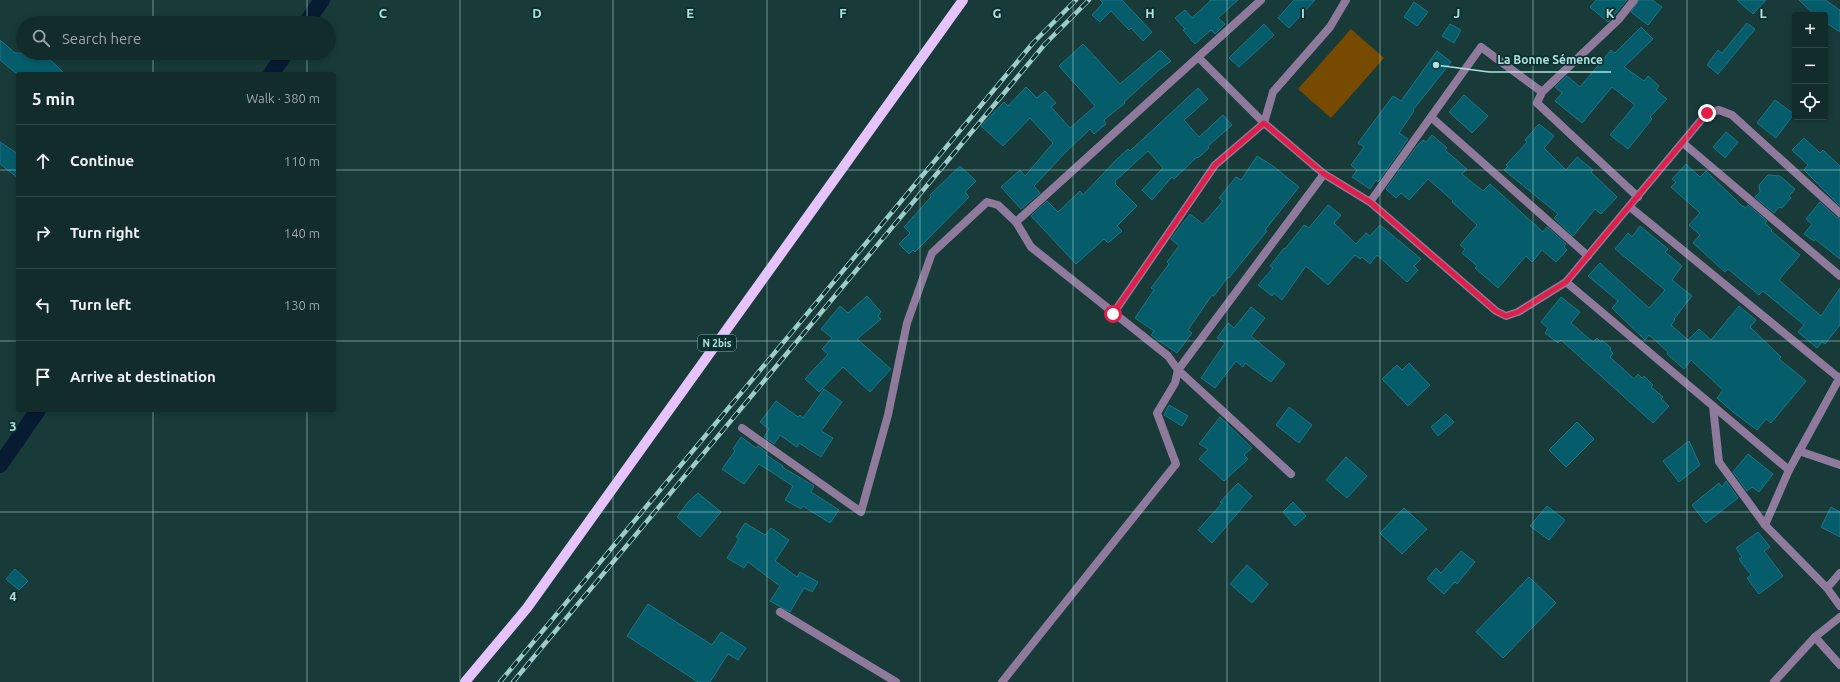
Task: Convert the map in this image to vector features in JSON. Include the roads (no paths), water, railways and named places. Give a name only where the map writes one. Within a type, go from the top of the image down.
[{"type":"main road","name":"N 2bis","points":[[465,682],[527,608],[963,0]]},
{"type":"street","points":[[1016,222],[1262,0]]},
{"type":"street","points":[[1113,314],[1215,165],[1264,123],[1273,92],[1330,28],[1346,0]]},
{"type":"street","points":[[1634,0],[1619,19],[1542,92],[1537,103],[1638,197]]},
{"type":"street","points":[[1370,202],[1481,47],[1542,92]]},
{"type":"street","points":[[1199,58],[1264,123],[1324,174],[1370,202],[1496,311],[1506,316],[1518,312],[1566,282],[1707,113],[1719,110],[1732,115],[1840,213]]},
{"type":"street","points":[[1431,117],[1588,256]]},
{"type":"street","points":[[1683,143],[1840,276]]},
{"type":"street","points":[[1002,682],[1176,464],[1157,413],[1175,383],[1178,370],[1324,174]]},
{"type":"street","points":[[742,428],[861,512],[888,415],[907,323],[932,253],[987,202],[998,205],[1016,222],[1031,247],[1113,314],[1168,356],[1178,370],[1291,474]]},
{"type":"street","points":[[1630,206],[1840,377],[1789,470],[1765,525]]},
{"type":"street","points":[[1566,282],[1789,470]]},
{"type":"street","points":[[1713,406],[1719,462],[1765,525],[1827,588],[1840,606]]},
{"type":"street","points":[[1800,451],[1840,465]]},
{"type":"street","points":[[1827,588],[1840,573]]},
{"type":"street","points":[[780,612],[896,682]]},
{"type":"street","points":[[1774,682],[1815,637],[1840,617]]},
{"type":"street","points":[[1815,637],[1840,665]]},
{"type":"waterway","points":[[311,16],[322,0]]},
{"type":"waterway","points":[[272,72],[281,60]]},
{"type":"waterway","points":[[0,465],[37,412]]},
{"type":"railway","points":[[500,682],[1033,43],[1076,0]]},
{"type":"railway","points":[[513,682],[1045,44],[1089,0]]},
{"type":"place","name":"La Bonne Sémence","points":[[1436,65]]}]
